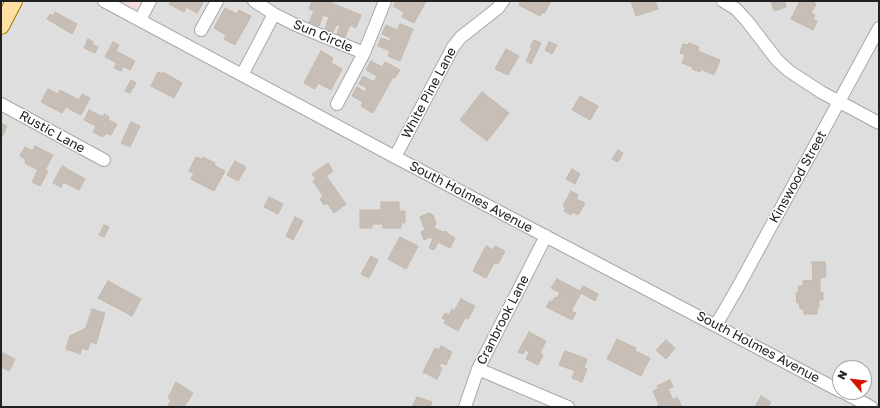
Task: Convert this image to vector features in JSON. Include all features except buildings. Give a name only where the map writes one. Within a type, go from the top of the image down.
[{"type":"main road","points":[[1,26],[14,1]]},
{"type":"street","name":"South Holmes Avenue","points":[[104,1],[395,157],[832,386]]},
{"type":"street","points":[[140,20],[150,1]]},
{"type":"street","points":[[201,30],[217,1]]},
{"type":"street","name":"Sun Circle","points":[[254,1],[274,14],[315,34],[364,53],[385,1]]},
{"type":"street","name":"White Pine Lane","points":[[395,157],[453,47],[461,37],[498,8],[503,1]]},
{"type":"street","points":[[723,1],[736,9],[777,60],[789,71],[821,92],[879,123]]},
{"type":"street","points":[[242,75],[274,14]]},
{"type":"street","name":"Kinswood Street","points":[[716,325],[879,28]]},
{"type":"street","points":[[337,104],[364,53]]},
{"type":"street","name":"Rustic Lane","points":[[1,104],[104,160]]},
{"type":"street","name":"Cranbrook Lane","points":[[465,407],[478,369],[546,236]]},
{"type":"street","points":[[478,369],[568,407]]},
{"type":"street","points":[[858,400],[871,407]]},
{"type":"shaded area","points":[[1,1],[104,1],[146,24],[158,1],[879,1],[879,407],[1,407]]},
{"type":"shaded area","points":[[104,1],[158,1],[146,24]]}]
